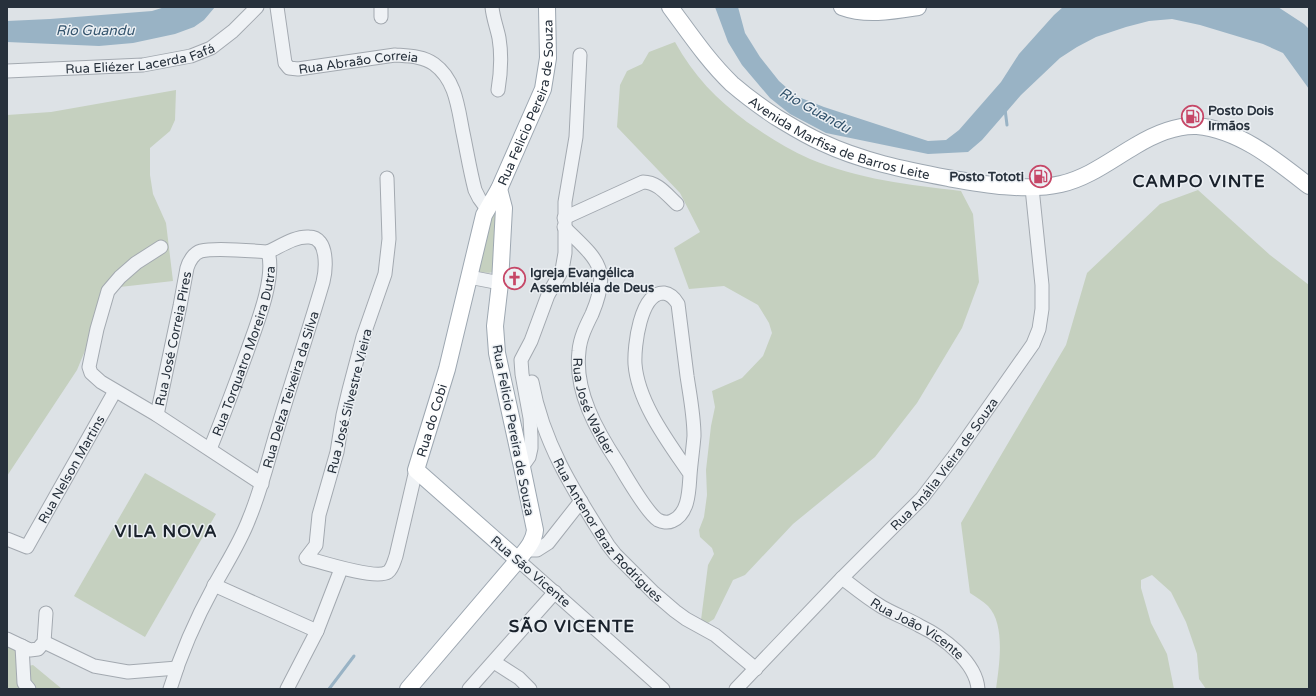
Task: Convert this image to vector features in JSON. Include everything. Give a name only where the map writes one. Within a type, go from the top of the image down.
[{"type":"main road","name":"Rua Felicio Pereira de Souza","points":[[408,689],[522,555],[533,538],[534,530],[522,467],[497,353],[495,326],[500,282],[504,208],[499,189],[543,89],[548,58],[547,7]]},
{"type":"main road","name":"Avenida Marfisa de Barros Leite","points":[[670,7],[708,59],[732,84],[759,106],[797,130],[820,142],[843,152],[899,168],[960,180],[1010,186],[1032,188],[1060,185],[1076,180],[1099,168],[1153,136],[1173,129],[1196,126],[1221,131],[1239,138],[1270,157],[1309,186]]},
{"type":"main road","points":[[842,7],[850,10],[878,12],[918,7]]},
{"type":"main road","name":"Rua do Cobi","points":[[416,470],[447,369],[481,225],[487,209],[499,189]]},
{"type":"main road","name":"Rua São Vicente","points":[[416,470],[522,555]]},
{"type":"street","name":"Rua Eliézer Lacerda Fafá","points":[[7,71],[143,65],[191,56],[211,48],[233,31],[257,7]]},
{"type":"street","name":"Rua Abraão Correia","points":[[277,7],[285,63],[289,68],[298,69],[395,55],[422,58],[433,63],[448,79],[454,91],[459,108],[475,190],[487,209]]},
{"type":"street","points":[[492,7],[492,15],[501,51],[498,90]]},
{"type":"street","points":[[522,467],[529,457],[531,448],[530,418],[521,365],[523,356],[542,308],[562,270],[565,253],[565,202],[576,137],[580,55]]},
{"type":"street","name":"Rua José Silvestre Vieira","points":[[306,558],[316,545],[318,515],[337,452],[347,396],[364,337],[385,274],[389,239],[387,178]]},
{"type":"street","points":[[564,222],[643,182],[648,182],[659,187],[677,204]]},
{"type":"street","name":"Rua Anália Vieira de Souza","points":[[736,689],[842,578],[922,498],[955,455],[1033,344],[1039,329],[1042,309],[1042,285],[1032,188]]},
{"type":"street","name":"Rua José Walder","points":[[564,222],[594,258],[599,268],[601,279],[600,293],[583,332],[579,351],[579,370],[582,388],[594,424],[639,497],[655,518],[671,522],[681,515],[685,507],[688,494],[694,436],[692,409],[678,304],[666,293],[657,295],[649,303],[638,326],[635,364],[639,383],[648,406],[666,438],[690,474]]},
{"type":"street","name":"Rua Delza Teixeira da Silva","points":[[170,689],[191,632],[214,585],[241,538],[262,484],[325,272],[324,250],[319,242],[311,236],[300,238],[268,252]]},
{"type":"street","name":"Rua José Correia Pires","points":[[161,247],[136,263],[120,277],[108,292],[97,329],[90,367],[96,378],[157,415],[187,268],[195,255],[201,251],[236,250],[268,252]]},
{"type":"street","name":"Rua Torquatro Moreira Dutra","points":[[210,449],[260,314],[270,274],[271,264],[268,252]]},
{"type":"street","points":[[469,277],[500,282]]},
{"type":"street","name":"Rua Antenor Braz Rodrigues","points":[[529,344],[529,366],[532,384],[545,430],[558,462],[611,550],[654,593],[680,615],[715,635],[756,669]]},
{"type":"street","name":"Rua Nelson Martins","points":[[7,539],[27,547],[115,390]]},
{"type":"street","points":[[157,415],[262,484]]},
{"type":"street","name":"Rua do Cobi","points":[[306,558],[342,569],[382,574],[388,572],[396,556],[416,470]]},
{"type":"street","points":[[522,555],[537,550],[548,543],[581,501]]},
{"type":"street","name":"Rua São Vicente","points":[[522,555],[555,592],[663,689]]},
{"type":"street","points":[[287,689],[317,631],[342,569]]},
{"type":"street","name":"Rua João Vicente","points":[[842,578],[865,596],[920,626],[949,644],[972,668],[976,676],[978,689]]},
{"type":"street","points":[[214,585],[317,631]]},
{"type":"street","points":[[470,689],[555,592]]},
{"type":"street","points":[[7,639],[35,650],[40,647],[44,642],[46,613]]},
{"type":"street","points":[[44,642],[94,666],[128,672],[177,668]]},
{"type":"street","points":[[22,646],[24,683],[29,689]]},
{"type":"street","points":[[494,662],[519,678],[530,689]]},
{"type":"green space","points":[[675,42],[698,76],[716,96],[736,114],[793,151],[846,172],[903,184],[961,191],[973,214],[979,282],[962,328],[917,403],[875,457],[793,524],[745,575],[733,580],[714,619],[700,628],[708,565],[714,554],[712,548],[700,537],[699,530],[704,517],[707,495],[706,470],[711,426],[715,407],[712,391],[742,378],[763,356],[772,333],[769,323],[758,305],[724,286],[689,289],[674,248],[700,232],[680,193],[617,127],[620,85],[627,71],[642,64],[649,52]]},
{"type":"green space","points":[[176,90],[175,120],[170,131],[150,148],[150,175],[153,194],[166,223],[173,281],[111,288],[77,370],[7,476],[7,115],[51,112]]},
{"type":"green space","points":[[1198,190],[1270,255],[1309,285],[1309,689],[1206,689],[1199,679],[1197,654],[1186,622],[1171,592],[1152,575],[1141,580],[1141,588],[1151,623],[1167,654],[1174,689],[996,689],[1000,658],[997,624],[994,614],[988,606],[970,593],[961,523],[1066,345],[1087,273],[1160,204]]},
{"type":"green space","points":[[496,206],[496,271],[491,273],[483,272],[476,270],[480,243]]},
{"type":"green space","points":[[145,473],[216,514],[145,637],[74,596]]},
{"type":"green space","points":[[7,636],[30,651],[28,666],[33,665],[62,689],[7,689]]},
{"type":"water","name":"Rio Guandu","points":[[165,7],[215,7],[204,20],[194,27],[175,34],[133,43],[99,46],[7,42],[7,21],[152,11]]},
{"type":"water","name":"Rio Guandu","points":[[715,7],[738,7],[745,33],[760,57],[779,81],[796,96],[824,107],[928,141],[946,140],[959,130],[1001,82],[1019,54],[1063,7],[1278,7],[1309,29],[1309,89],[1283,53],[1263,44],[1200,25],[1172,19],[1149,21],[1096,37],[1060,58],[1021,95],[982,140],[968,152],[928,154],[826,133],[790,114],[770,98],[742,65],[728,42]]},
{"type":"waterway","points":[[1005,109],[1007,125]]},
{"type":"waterway","points":[[329,689],[354,656]]},
{"type":"place","name":"Posto Dois Irmãos","points":[[1193,117]]},
{"type":"place","name":"Posto Tototi","points":[[1040,176]]},
{"type":"place","name":"Igreja Evangélica Assembléia de Deus","points":[[515,279]]},
{"type":"district","name":"CAMPO VINTE","points":[[1199,181]]},
{"type":"district","name":"VILA NOVA","points":[[166,531]]},
{"type":"district","name":"SÃO VICENTE","points":[[572,626]]}]
